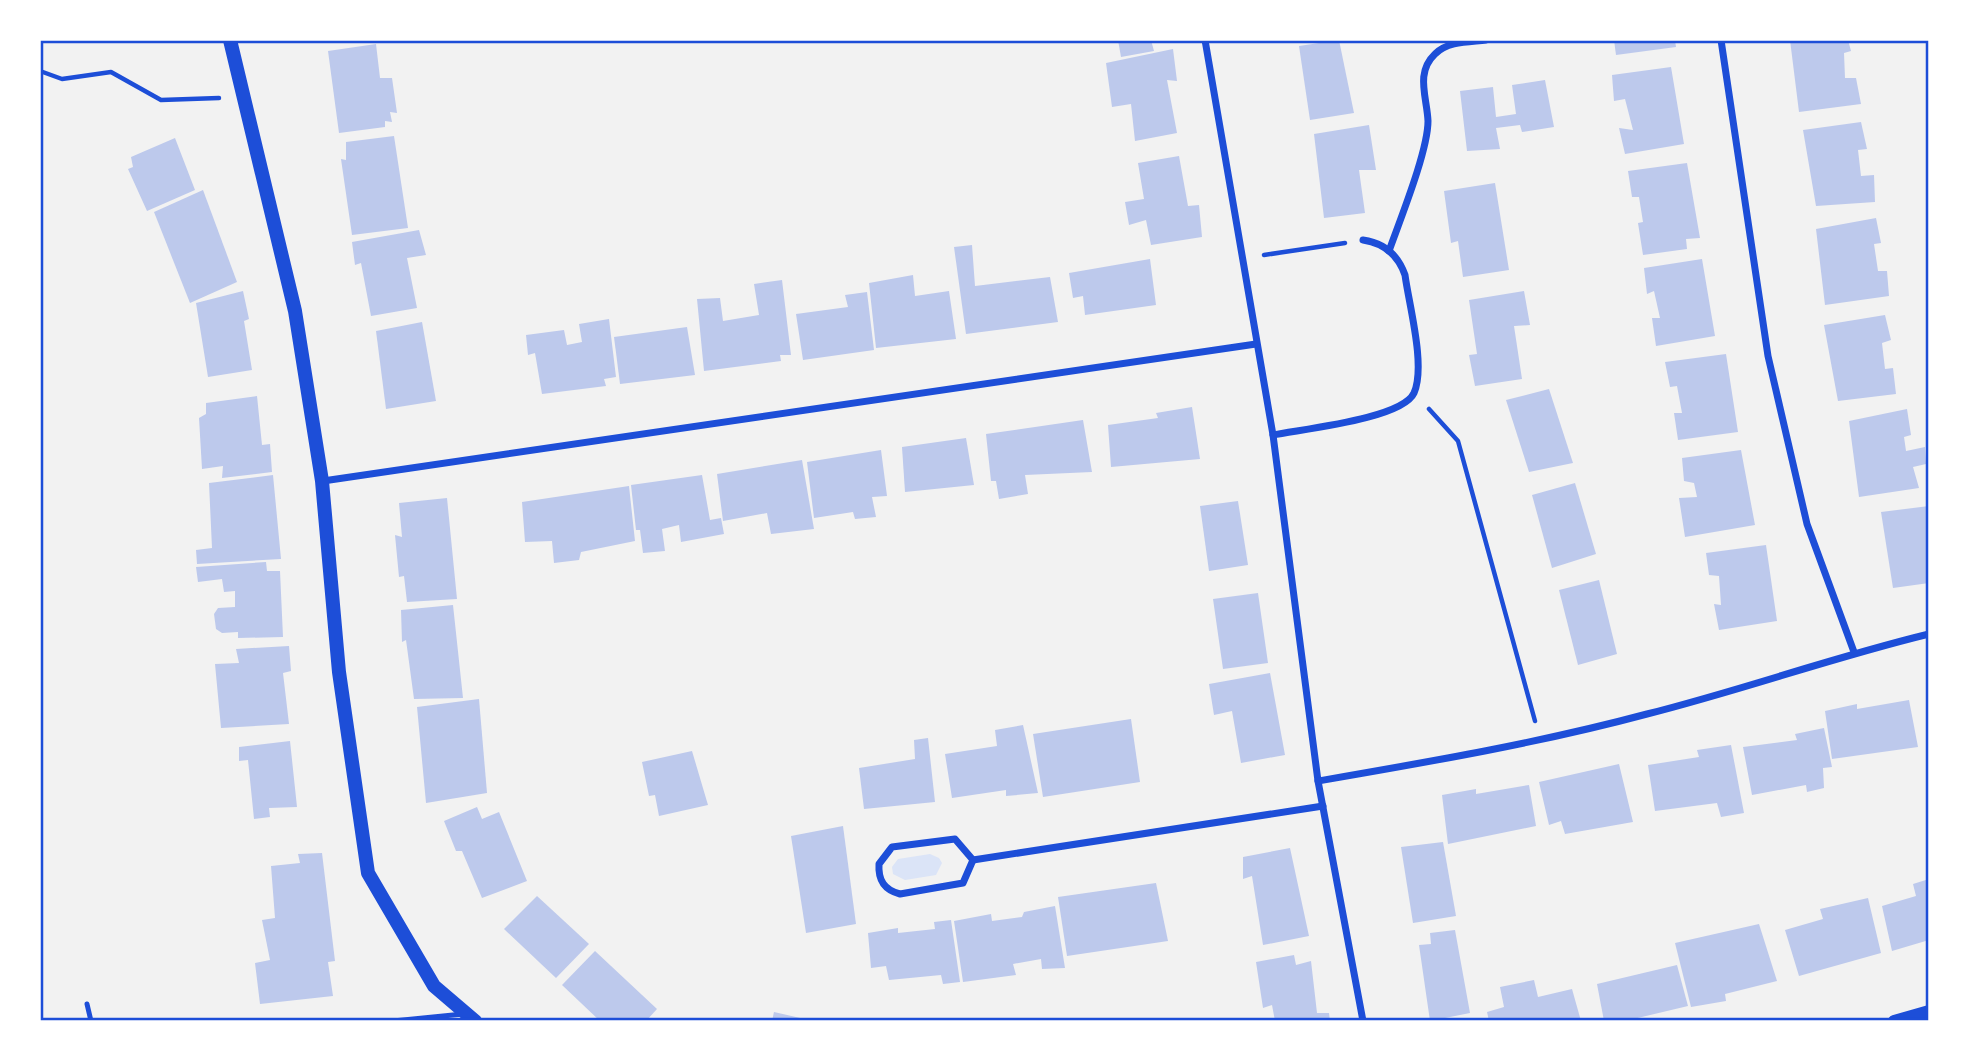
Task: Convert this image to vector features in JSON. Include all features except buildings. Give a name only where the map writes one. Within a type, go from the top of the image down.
[{"type":"main road","points":[[230,40],[295,311],[322,481],[339,672],[368,873],[434,986],[471,1017]]},
{"type":"street","points":[[1205,40],[1273,435],[1318,781],[1363,1021]]},
{"type":"street","points":[[1389,251],[1412,186],[1428,123],[1423,86],[1425,69],[1435,53],[1450,44],[1486,40]]},
{"type":"street","points":[[1721,40],[1768,356],[1807,524],[1854,652]]},
{"type":"street","points":[[1273,435],[1384,413],[1405,404],[1414,392],[1418,364],[1405,275],[1400,262],[1389,251],[1377,242],[1363,240]]},
{"type":"street","points":[[322,481],[1256,344]]},
{"type":"street","points":[[1318,781],[1540,739],[1648,714],[1854,652],[1929,634]]},
{"type":"street","points":[[974,860],[1324,806]]},
{"type":"street","points":[[955,839],[974,860],[963,883],[908,894],[892,892],[880,880],[878,872],[881,857],[900,844],[955,839]]},
{"type":"street","points":[[1894,1021],[1929,1011]]},
{"type":"lane","points":[[87,1004],[91,1021]]},
{"type":"lane","points":[[393,1021],[471,1017]]},
{"type":"path","points":[[40,71],[62,79],[111,72],[161,100],[244,97]]},
{"type":"path","points":[[1241,258],[1363,240]]},
{"type":"path","points":[[1414,392],[1458,441],[1540,739]]},
{"type":"shaded area","points":[[930,854],[939,858],[942,863],[936,875],[905,880],[893,874],[892,867],[898,859]]}]
